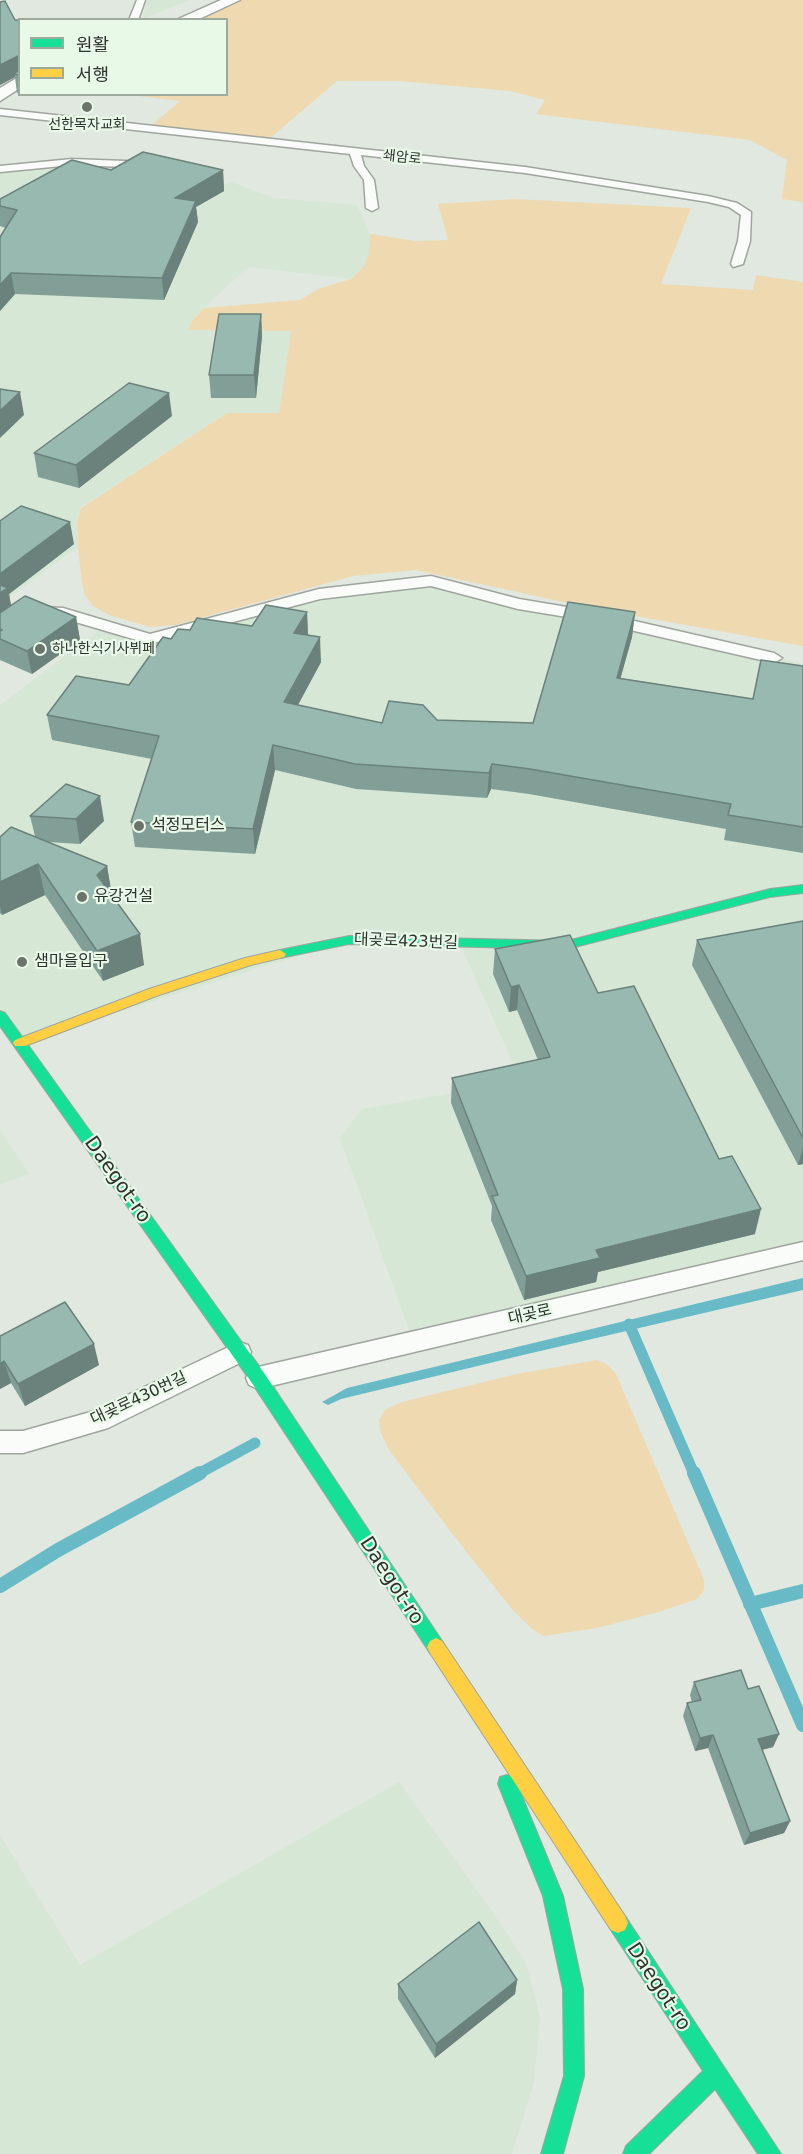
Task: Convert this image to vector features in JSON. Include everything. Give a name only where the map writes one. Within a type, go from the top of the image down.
[{"type":"street","points":[[188,18],[234,0]]},
{"type":"street","points":[[0,96],[18,82]]},
{"type":"street","name":"대곶로423번길","points":[[20,1043],[154,992],[249,961],[349,940],[567,945],[770,893],[803,889]]},
{"type":"street","name":"Daegot-ro","points":[[0,1016],[258,1378],[715,2074],[770,2154]]},
{"type":"street","points":[[478,1713],[553,1896],[573,1989],[574,2076],[552,2154]]},
{"type":"street","points":[[634,2154],[715,2074]]},
{"type":"lane","points":[[135,18],[141,0]]},
{"type":"lane","name":"쇄암로","points":[[0,112],[525,170],[675,193],[733,205],[747,214],[748,222],[737,264]]},
{"type":"lane","points":[[355,153],[359,166],[369,180],[372,208]]},
{"type":"lane","points":[[0,169],[72,162],[165,166]]},
{"type":"lane","points":[[0,630],[23,611],[63,613],[150,639],[319,594],[431,580],[518,604],[591,616],[774,658]]},
{"type":"lane","name":"대곶로","points":[[258,1378],[803,1251]]},
{"type":"lane","name":"대곶로430번길","points":[[0,1442],[23,1442],[99,1420],[239,1352]]},
{"type":"shaded area","points":[[147,0],[190,0],[145,18],[143,18]]},
{"type":"shaded area","points":[[233,0],[803,0],[803,202],[782,199],[787,160],[750,140],[536,114],[545,100],[510,91],[401,81],[337,81],[269,139],[151,126],[180,101],[139,96],[228,96],[228,18],[189,18]]},
{"type":"shaded area","points":[[77,164],[150,167],[220,186],[231,182],[275,198],[357,205],[370,234],[370,254],[363,267],[351,279],[248,267],[194,317],[189,330],[291,331],[279,414],[227,413],[81,507],[77,523],[78,547],[0,604],[0,171]]},
{"type":"shaded area","points":[[515,199],[691,208],[661,284],[753,290],[756,275],[803,282],[803,646],[591,608],[416,570],[353,576],[175,625],[150,627],[109,615],[93,606],[85,595],[82,583],[77,523],[81,508],[227,413],[279,413],[291,331],[188,330],[194,318],[204,308],[300,300],[318,289],[351,279],[363,267],[369,254],[370,234],[416,241],[448,240],[438,204]]},
{"type":"shaded area","points":[[431,581],[803,664],[803,1244],[411,1336],[340,1138],[362,1109],[521,1081],[460,944],[349,940],[20,1043],[0,1016],[0,705],[106,625],[150,639],[319,594]]},
{"type":"shaded area","points":[[0,1130],[29,1174],[0,1185]]},
{"type":"shaded area","points":[[597,1360],[608,1365],[616,1374],[704,1580],[704,1590],[697,1599],[662,1611],[597,1628],[544,1636],[531,1628],[511,1608],[451,1532],[389,1450],[380,1431],[379,1420],[385,1410],[402,1402],[517,1374]]},
{"type":"shaded area","points":[[399,1782],[492,1911],[526,1963],[540,2017],[534,2082],[512,2154],[0,2154],[0,1835],[80,1965]]},
{"type":"water","points":[[803,1278],[803,1290],[341,1399],[328,1405],[322,1402],[347,1388]]},
{"type":"building","points":[[5,1],[15,20],[18,20],[18,56],[0,65],[0,2]]},
{"type":"building","points":[[143,152],[223,170],[175,198],[196,201],[162,278],[11,273],[0,285],[0,237],[17,210],[0,206],[0,199],[72,160],[111,170]]},
{"type":"building","points":[[219,314],[261,314],[254,375],[209,375]]},
{"type":"building","points":[[129,383],[169,393],[76,465],[34,453]]},
{"type":"building","points":[[0,389],[20,392],[0,411]]},
{"type":"building","points":[[21,506],[70,522],[0,574],[0,521]]},
{"type":"building","points":[[0,585],[8,588],[0,593]]},
{"type":"building","points":[[25,596],[76,617],[27,651],[0,639],[2,630],[0,629],[0,613]]},
{"type":"building","points":[[568,602],[635,612],[617,678],[753,699],[761,660],[803,666],[803,827],[728,815],[731,804],[530,769],[492,764],[489,773],[355,764],[273,745],[253,829],[131,822],[159,736],[47,715],[76,676],[129,685],[163,637],[171,639],[178,629],[190,630],[197,618],[252,626],[266,605],[307,612],[294,633],[320,637],[284,702],[382,723],[389,701],[423,705],[437,720],[533,723]]},
{"type":"building","points":[[66,784],[100,796],[76,819],[30,816]]},
{"type":"building","points":[[11,827],[107,866],[97,875],[140,934],[97,951],[38,864],[0,882],[0,837]]},
{"type":"building","points":[[803,921],[803,1138],[697,940]]},
{"type":"building","points":[[570,935],[598,993],[634,986],[719,1159],[732,1156],[761,1209],[596,1250],[600,1258],[526,1276],[492,1196],[498,1195],[452,1078],[550,1057],[519,985],[511,987],[495,949]]},
{"type":"building","points":[[65,1302],[94,1344],[18,1384],[4,1361],[0,1364],[0,1336]]},
{"type":"building","points":[[741,1670],[748,1689],[759,1686],[779,1734],[758,1739],[790,1821],[750,1833],[713,1735],[700,1738],[687,1703],[701,1700],[694,1682]]},
{"type":"building","points":[[479,1922],[517,1980],[436,2044],[398,1984]]},
{"type":"waterway","points":[[629,1324],[694,1474]]},
{"type":"waterway","points":[[198,1474],[255,1443]]},
{"type":"waterway","points":[[0,1586],[58,1550],[200,1473]]},
{"type":"waterway","points":[[694,1473],[751,1604]]},
{"type":"waterway","points":[[751,1604],[803,1591]]},
{"type":"waterway","points":[[751,1604],[803,1725]]},
{"type":"traffic: fast","points":[[280,954],[349,940],[567,945],[770,893],[803,889]]},
{"type":"traffic: fast","points":[[0,1016],[258,1378],[436,1647]]},
{"type":"traffic: fast","points":[[507,1784],[553,1896],[573,1989],[574,2076],[552,2154]]},
{"type":"traffic: fast","points":[[618,1923],[770,2154]]},
{"type":"traffic: fast","points":[[634,2154],[715,2074]]},
{"type":"traffic: slow","points":[[20,1043],[154,992],[249,961],[280,954]]},
{"type":"traffic: slow","points":[[436,1647],[618,1923]]},
{"type":"place","name":"선한목자교회","points":[[87,107]]},
{"type":"place","name":"하나한식기사뷔페","points":[[40,649]]},
{"type":"place","name":"석정모터스","points":[[139,826]]},
{"type":"place","name":"유강건설","points":[[82,897]]},
{"type":"place","name":"샘마을입구","points":[[22,962]]}]
